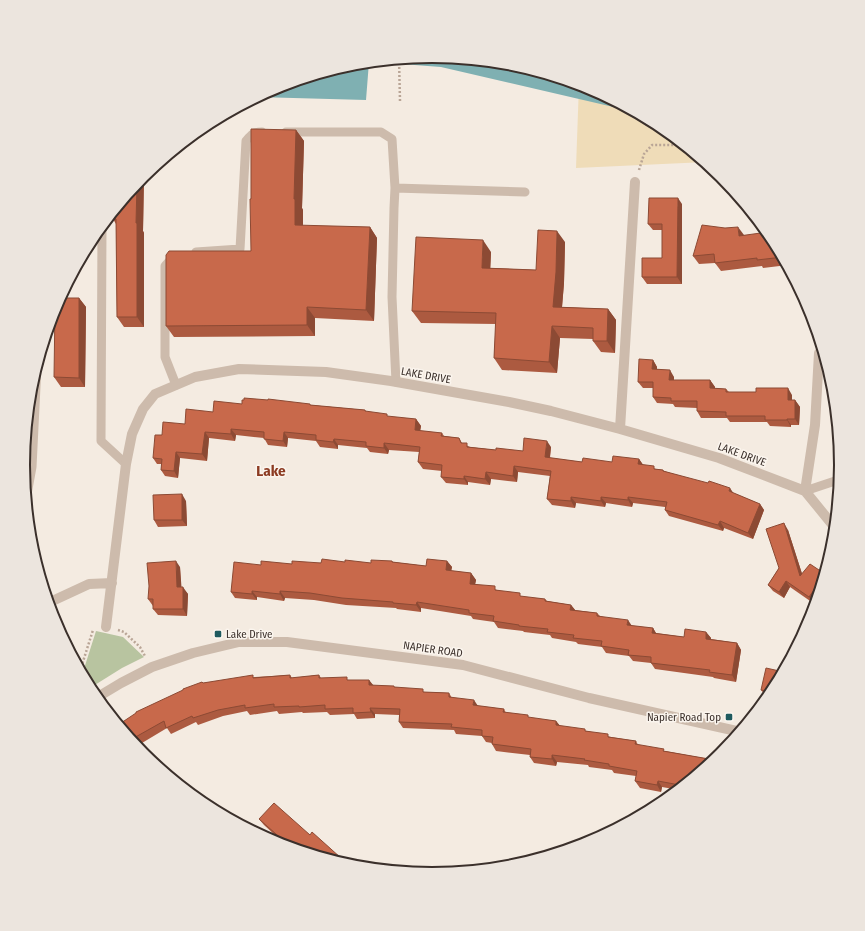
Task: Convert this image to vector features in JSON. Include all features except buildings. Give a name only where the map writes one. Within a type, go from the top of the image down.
[{"type":"street","points":[[620,429],[636,182]]},
{"type":"street","points":[[804,491],[815,425],[819,354]]},
{"type":"street","name":"LAKE DRIVE","points":[[106,627],[126,464],[132,434],[143,409],[155,394],[176,385],[196,377],[239,369],[326,372],[396,382],[551,411],[620,429],[719,458],[804,491],[831,523]]},
{"type":"street","points":[[53,601],[89,584],[112,583]]},
{"type":"street","name":"NAPIER ROAD","points":[[102,695],[152,667],[193,653],[239,642],[287,642],[463,665],[589,698],[735,731]]},
{"type":"lane","points":[[176,385],[165,357],[164,266],[181,253],[240,248],[246,141],[256,132],[381,132],[392,140],[395,188],[392,297],[396,382]]},
{"type":"lane","points":[[395,188],[525,192]]},
{"type":"lane","points":[[102,236],[101,441],[126,464]]},
{"type":"lane","points":[[30,476],[35,401]]},
{"type":"lane","points":[[804,491],[834,481]]},
{"type":"path","points":[[398,65],[400,101]]},
{"type":"path","points":[[636,182],[644,154],[652,145],[677,145]]},
{"type":"path","points":[[82,664],[94,625],[124,632],[140,647],[152,667]]},
{"type":"green space","points":[[96,631],[123,637],[144,657],[122,668],[95,685],[84,668]]},
{"type":"sand","points":[[579,91],[634,117],[678,146],[697,162],[576,168]]},
{"type":"water","points":[[404,64],[459,64],[485,66],[511,71],[562,84],[616,108],[441,67]]},
{"type":"water","points":[[369,68],[366,100],[271,97],[303,84]]},
{"type":"place","name":"Lake Drive","points":[[218,634]]},
{"type":"place","name":"Napier Road Top","points":[[729,717]]},
{"type":"district","name":"Lake","points":[[271,471]]}]
